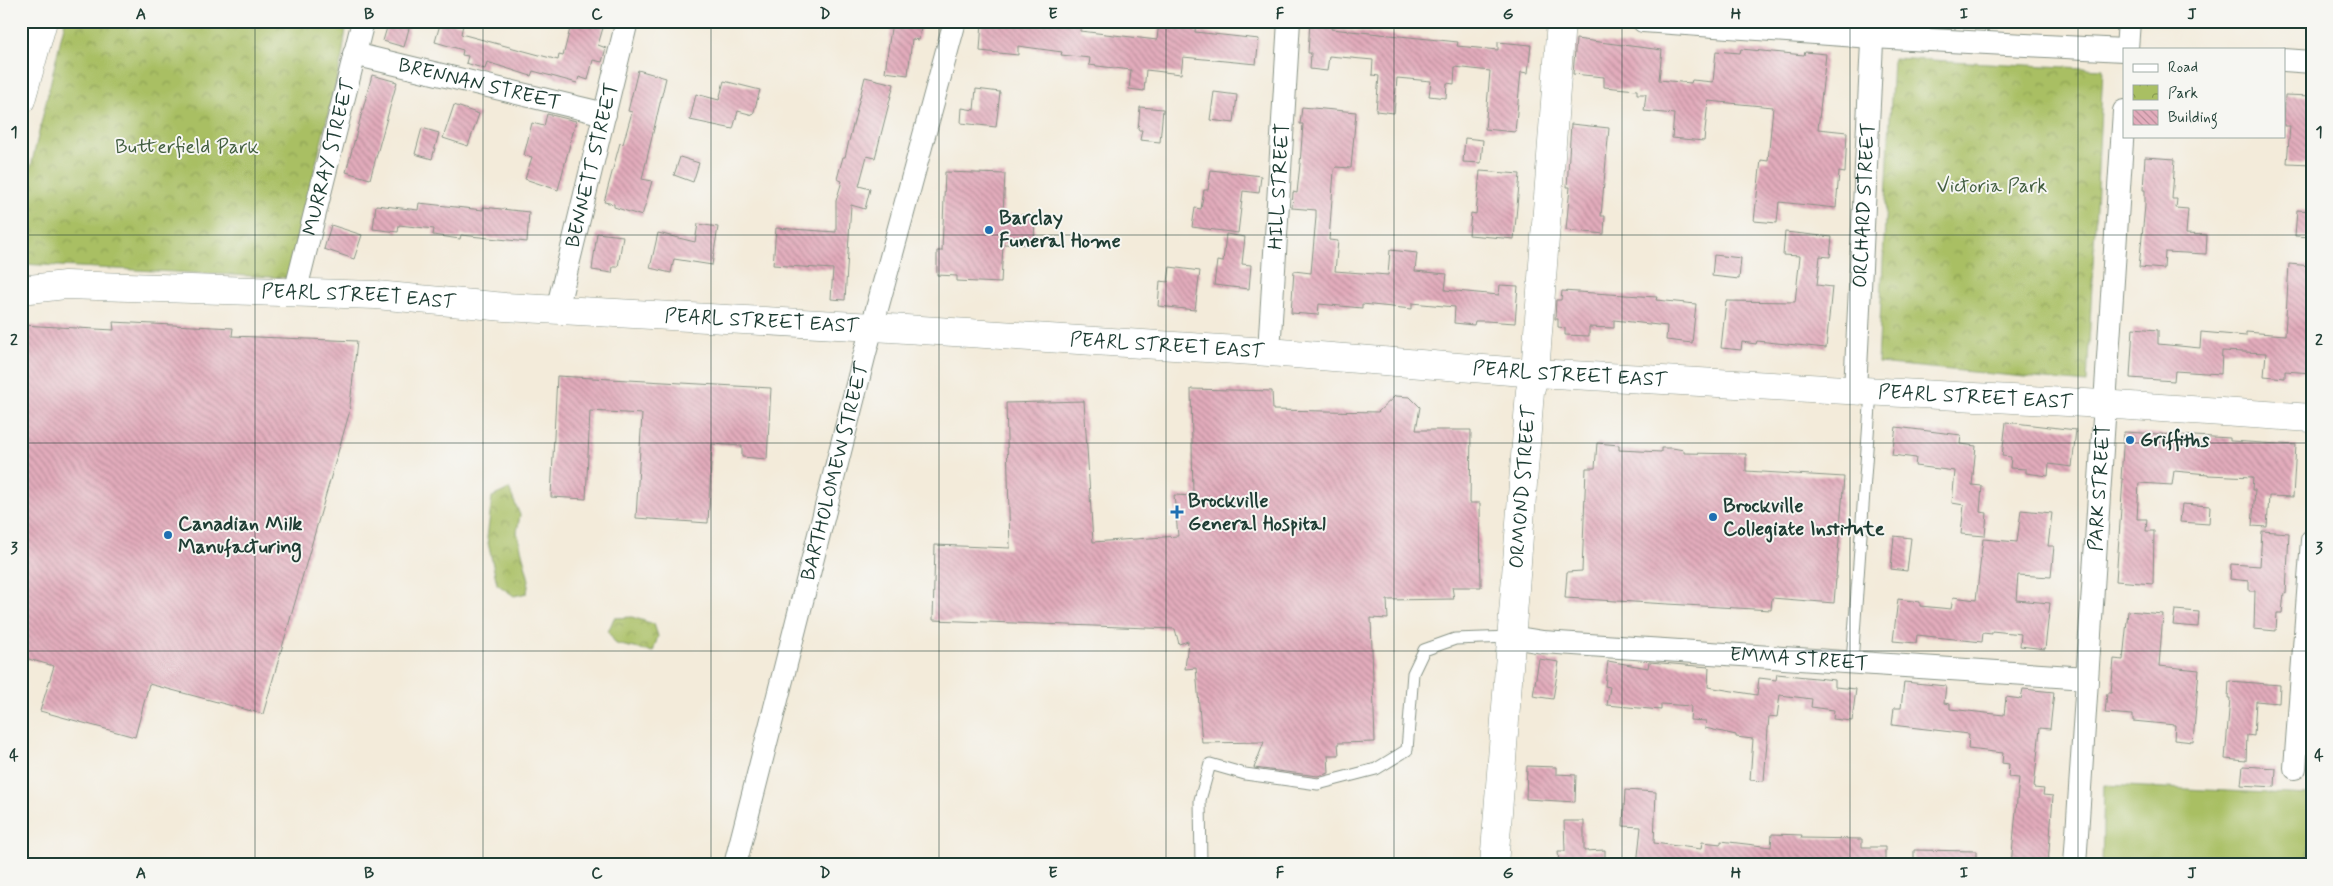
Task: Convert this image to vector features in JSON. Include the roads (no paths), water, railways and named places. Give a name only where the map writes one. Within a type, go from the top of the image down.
[{"type":"street","points":[[21,100],[43,21]]},
{"type":"street","name":"MURRAY STREET","points":[[295,292],[363,21]]},
{"type":"street","name":"BENNETT STREET","points":[[557,310],[627,21]]},
{"type":"street","name":"BARTHOLOMEW STREET","points":[[735,865],[865,353],[874,327],[899,225],[956,21]]},
{"type":"street","name":"HILL STREET","points":[[1269,352],[1289,21]]},
{"type":"street","name":"ORMOND STREET","points":[[1494,865],[1530,391],[1535,373],[1561,21]]},
{"type":"street","points":[[1643,21],[1873,29],[2123,49]]},
{"type":"street","points":[[2126,48],[2129,21]]},
{"type":"street","name":"ORCHARD STREET","points":[[1863,391],[1873,29]]},
{"type":"street","name":"BRENNAN STREET","points":[[354,54],[605,114]]},
{"type":"street","points":[[2286,60],[2312,62]]},
{"type":"street","name":"PARK STREET","points":[[2076,865],[2123,127]]},
{"type":"street","name":"PEARL STREET EAST","points":[[21,290],[65,286],[376,296],[557,310],[874,327],[1269,352],[1535,373],[2106,404],[2312,418]]},
{"type":"street","points":[[2295,768],[2312,540]]},
{"type":"street","name":"EMMA STREET","points":[[1511,637],[1537,642],[2088,678]]},
{"type":"lane","points":[[1852,663],[1863,391]]},
{"type":"lane","points":[[1201,865],[1202,831],[1200,800],[1210,764],[1245,774],[1318,784],[1376,769],[1406,750],[1413,673],[1424,650],[1455,639],[1511,637]]},
{"type":"place","name":"Barclay Funeral Home","points":[[989,230]]},
{"type":"place","name":"Griffiths","points":[[2130,440]]},
{"type":"place","name":"Brockville General Hospital","points":[[1177,512]]},
{"type":"place","name":"Brockville Collegiate Institute","points":[[1713,517]]},
{"type":"place","name":"Canadian Milk Manufacturing","points":[[168,535]]},
{"type":"park label","name":"Butterfield Park","points":[[187,147]]},
{"type":"park label","name":"Victoria Park","points":[[1992,186]]}]
